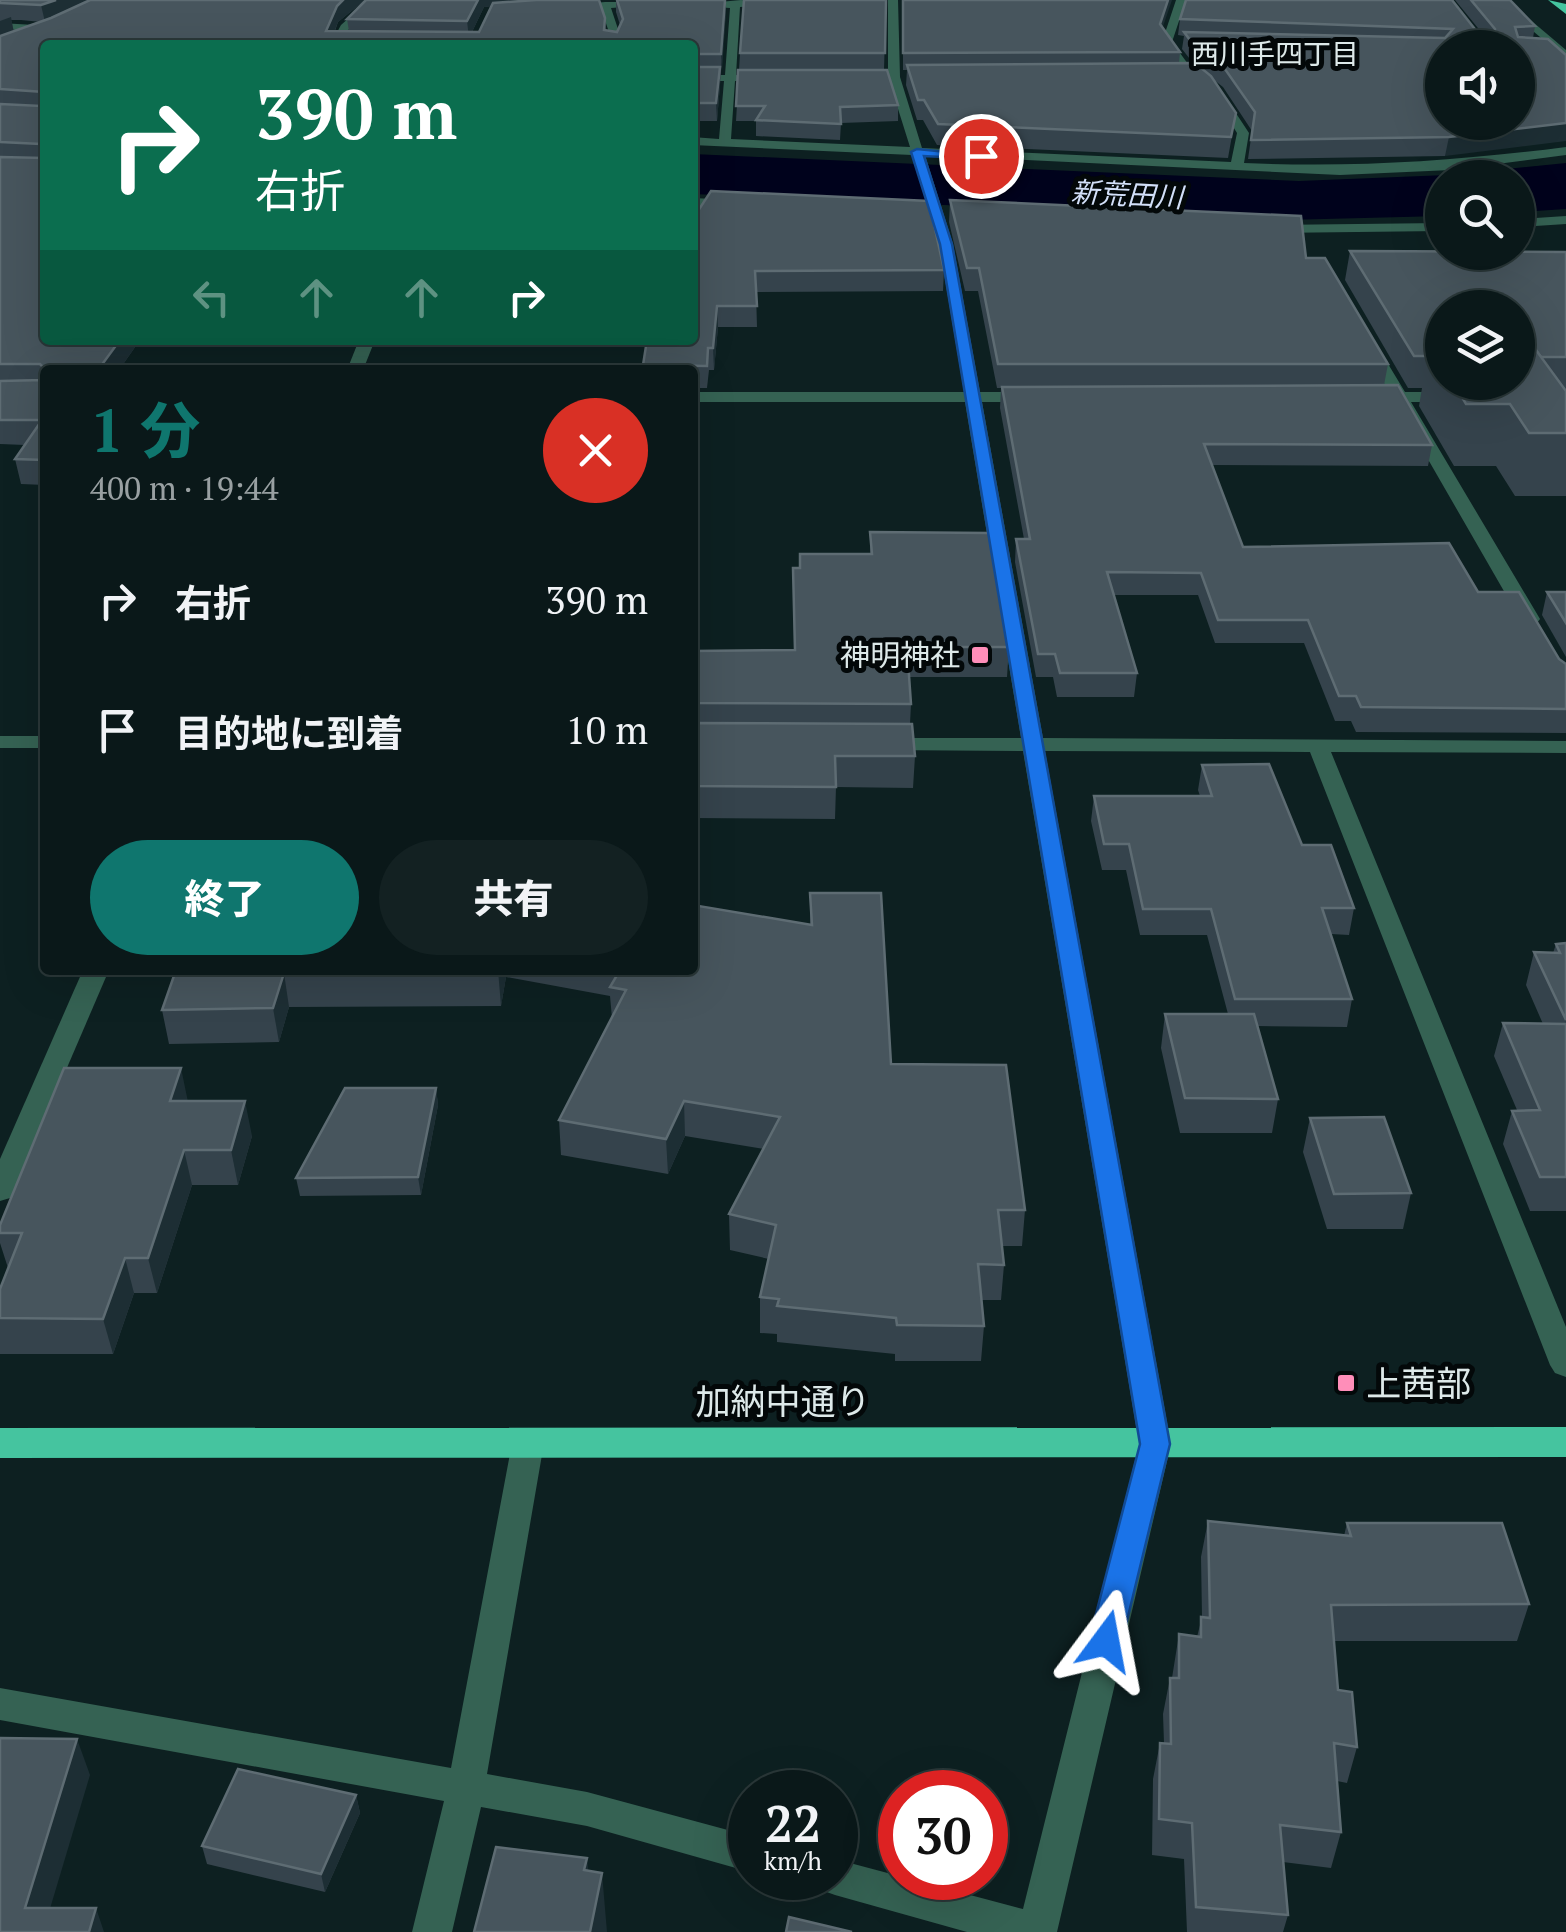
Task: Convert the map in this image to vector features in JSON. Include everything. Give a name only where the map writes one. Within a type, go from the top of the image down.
[{"type":"highway","points":[[1554,0],[1566,10]]},
{"type":"highway","name":"加納中通り","points":[[4,1450],[528,1443],[1566,1442]]},
{"type":"street","points":[[338,40],[345,28],[376,0]]},
{"type":"street","points":[[556,0],[556,6],[661,5]]},
{"type":"street","points":[[1167,42],[1182,0]]},
{"type":"street","points":[[1501,0],[1563,53]]},
{"type":"street","points":[[858,1883],[1037,1932],[1155,1444],[974,398],[937,212],[894,76],[890,51],[898,22],[894,1]]},
{"type":"street","points":[[725,143],[736,2]]},
{"type":"street","points":[[874,2],[914,2]]},
{"type":"street","points":[[680,5],[795,3]]},
{"type":"street","points":[[605,6],[614,40]]},
{"type":"street","points":[[24,39],[70,22]]},
{"type":"street","points":[[0,26],[52,28]]},
{"type":"street","points":[[1167,42],[1187,42]]},
{"type":"street","points":[[1167,42],[1184,66],[1216,91],[1243,133],[1237,166]]},
{"type":"street","points":[[1535,50],[1563,53]]},
{"type":"street","points":[[876,77],[912,76]]},
{"type":"street","points":[[1168,77],[1198,76]]},
{"type":"street","points":[[698,78],[786,78]]},
{"type":"street","points":[[698,141],[918,156],[1340,171],[1450,166],[1566,151]]},
{"type":"street","points":[[698,202],[752,204]]},
{"type":"street","points":[[920,213],[956,215]]},
{"type":"street","points":[[1535,222],[1566,220]]},
{"type":"street","points":[[1260,228],[1318,238],[1425,229]]},
{"type":"street","points":[[1360,327],[1536,631]]},
{"type":"street","points":[[698,397],[1051,398]]},
{"type":"street","points":[[1361,397],[1425,397]]},
{"type":"street","points":[[0,742],[40,742]]},
{"type":"street","points":[[863,744],[1566,747]]},
{"type":"street","points":[[1318,746],[1566,1365]]},
{"type":"street","points":[[0,1191],[94,975]]},
{"type":"street","points":[[432,1932],[466,1788],[528,1443]]},
{"type":"street","points":[[0,1704],[586,1809],[728,1848]]},
{"type":"water","name":"新荒田川","points":[[698,154],[1299,181],[1425,176],[1425,216],[1285,220],[698,194]]},
{"type":"water","points":[[1566,163],[1566,209],[1535,211],[1535,166]]},
{"type":"building","points":[[0,0],[56,0],[41,5]]},
{"type":"building","points":[[90,0],[343,0],[326,31],[479,32],[493,3],[599,0],[604,30],[617,32],[623,19],[617,0],[725,0],[721,54],[698,54],[698,40],[40,40],[40,92],[0,89],[0,36]]},
{"type":"building","points":[[366,0],[478,0],[467,21],[347,19]]},
{"type":"building","points":[[744,0],[886,0],[885,53],[740,53]]},
{"type":"building","points":[[903,0],[1168,0],[1160,24],[1180,52],[903,53]]},
{"type":"building","points":[[1186,0],[1452,0],[1476,30],[1180,19]]},
{"type":"building","points":[[1471,0],[1510,0],[1535,26],[1515,27],[1516,30],[1495,30]]},
{"type":"building","points":[[1184,32],[1425,38],[1425,137],[1251,140],[1255,112],[1225,69]]},
{"type":"building","points":[[1535,38],[1548,39],[1566,55],[1566,123],[1535,127]]},
{"type":"building","points":[[1195,63],[1211,76],[1236,113],[1231,137],[938,124],[924,100],[918,100],[907,65]]},
{"type":"building","points":[[698,67],[720,67],[716,103],[698,103]]},
{"type":"building","points":[[738,70],[887,70],[898,105],[840,107],[841,124],[756,120],[765,106],[736,106]]},
{"type":"building","points":[[0,104],[40,106],[40,144],[0,142]]},
{"type":"building","points":[[0,157],[40,158],[40,345],[116,345],[102,365],[0,364]]},
{"type":"building","points":[[711,191],[929,201],[944,270],[755,271],[757,306],[717,306],[707,366],[643,365],[646,345],[698,345],[698,211]]},
{"type":"building","points":[[950,200],[1301,216],[1306,258],[1325,258],[1388,364],[998,364],[979,268],[967,268]]},
{"type":"building","points":[[1350,251],[1425,251],[1425,270],[1535,270],[1535,252],[1566,252],[1566,357],[1541,357],[1535,349],[1535,290],[1425,290],[1425,356],[1414,356]]},
{"type":"building","points":[[1535,349],[1566,391],[1566,433],[1529,433],[1510,404],[1466,404],[1464,400],[1535,400]]},
{"type":"building","points":[[40,380],[40,420],[0,420],[0,381]]},
{"type":"building","points":[[1398,385],[1432,445],[1204,444],[1243,547],[1449,543],[1478,592],[1519,592],[1559,659],[1566,664],[1566,709],[1361,707],[1356,696],[1339,696],[1308,620],[1218,620],[1201,573],[1107,572],[1137,673],[1060,673],[1055,654],[1038,654],[1016,539],[1030,539],[1002,387]]},
{"type":"building","points":[[40,423],[40,460],[15,459]]},
{"type":"building","points":[[870,532],[989,533],[1009,647],[907,647],[911,704],[698,703],[698,651],[795,650],[793,568],[800,568],[800,554],[872,554]]},
{"type":"building","points":[[1547,592],[1566,592],[1566,623]]},
{"type":"building","points":[[698,723],[912,724],[915,756],[835,756],[836,787],[698,786]]},
{"type":"building","points":[[1269,764],[1302,845],[1331,845],[1354,908],[1322,908],[1352,999],[1235,999],[1211,909],[1143,909],[1129,844],[1104,844],[1094,796],[1212,796],[1202,765]]},
{"type":"building","points":[[810,893],[881,893],[891,1064],[1006,1065],[1025,1210],[998,1210],[1004,1265],[978,1264],[984,1326],[897,1325],[896,1318],[777,1306],[779,1299],[760,1297],[776,1225],[729,1214],[780,1117],[684,1101],[666,1139],[559,1120],[626,990],[610,987],[617,975],[698,975],[699,906],[812,925]]},
{"type":"building","points":[[1566,943],[1566,1020],[1534,952],[1560,953],[1556,944]]},
{"type":"building","points":[[174,975],[283,975],[273,1008],[162,1010]]},
{"type":"building","points":[[1165,1014],[1254,1014],[1278,1099],[1185,1098]]},
{"type":"building","points":[[1503,1023],[1566,1024],[1566,1177],[1540,1177],[1512,1111],[1540,1110]]},
{"type":"building","points":[[64,1068],[181,1068],[170,1101],[245,1101],[231,1150],[184,1150],[148,1258],[125,1258],[103,1319],[0,1318],[0,1289],[22,1233],[0,1233],[0,1225]]},
{"type":"building","points":[[345,1088],[436,1088],[418,1177],[296,1178]]},
{"type":"building","points":[[1384,1117],[1411,1193],[1334,1194],[1310,1118]]},
{"type":"building","points":[[1208,1521],[1351,1536],[1347,1523],[1502,1523],[1529,1604],[1331,1605],[1338,1690],[1352,1692],[1357,1747],[1334,1743],[1341,1832],[1280,1825],[1288,1915],[1196,1907],[1192,1823],[1159,1819],[1160,1743],[1171,1744],[1170,1678],[1179,1678],[1179,1634],[1201,1637],[1201,1617],[1210,1618]]},
{"type":"building","points":[[0,1738],[77,1739],[25,1908],[96,1908],[89,1932],[0,1932]]},
{"type":"building","points":[[238,1769],[356,1795],[321,1874],[202,1846]]},
{"type":"building","points":[[496,1847],[587,1858],[584,1870],[602,1873],[590,1932],[474,1932]]},
{"type":"building","points":[[789,1917],[852,1932],[786,1932]]},
{"type":"place","name":"神明神社","points":[[980,655]]},
{"type":"place","name":"上茜部","points":[[1346,1383]]},
{"type":"district","name":"西川手四丁目","points":[[1275,53]]},
{"type":"route","points":[[981,156],[917,152],[946,244],[1155,1444],[1106,1641]]}]
